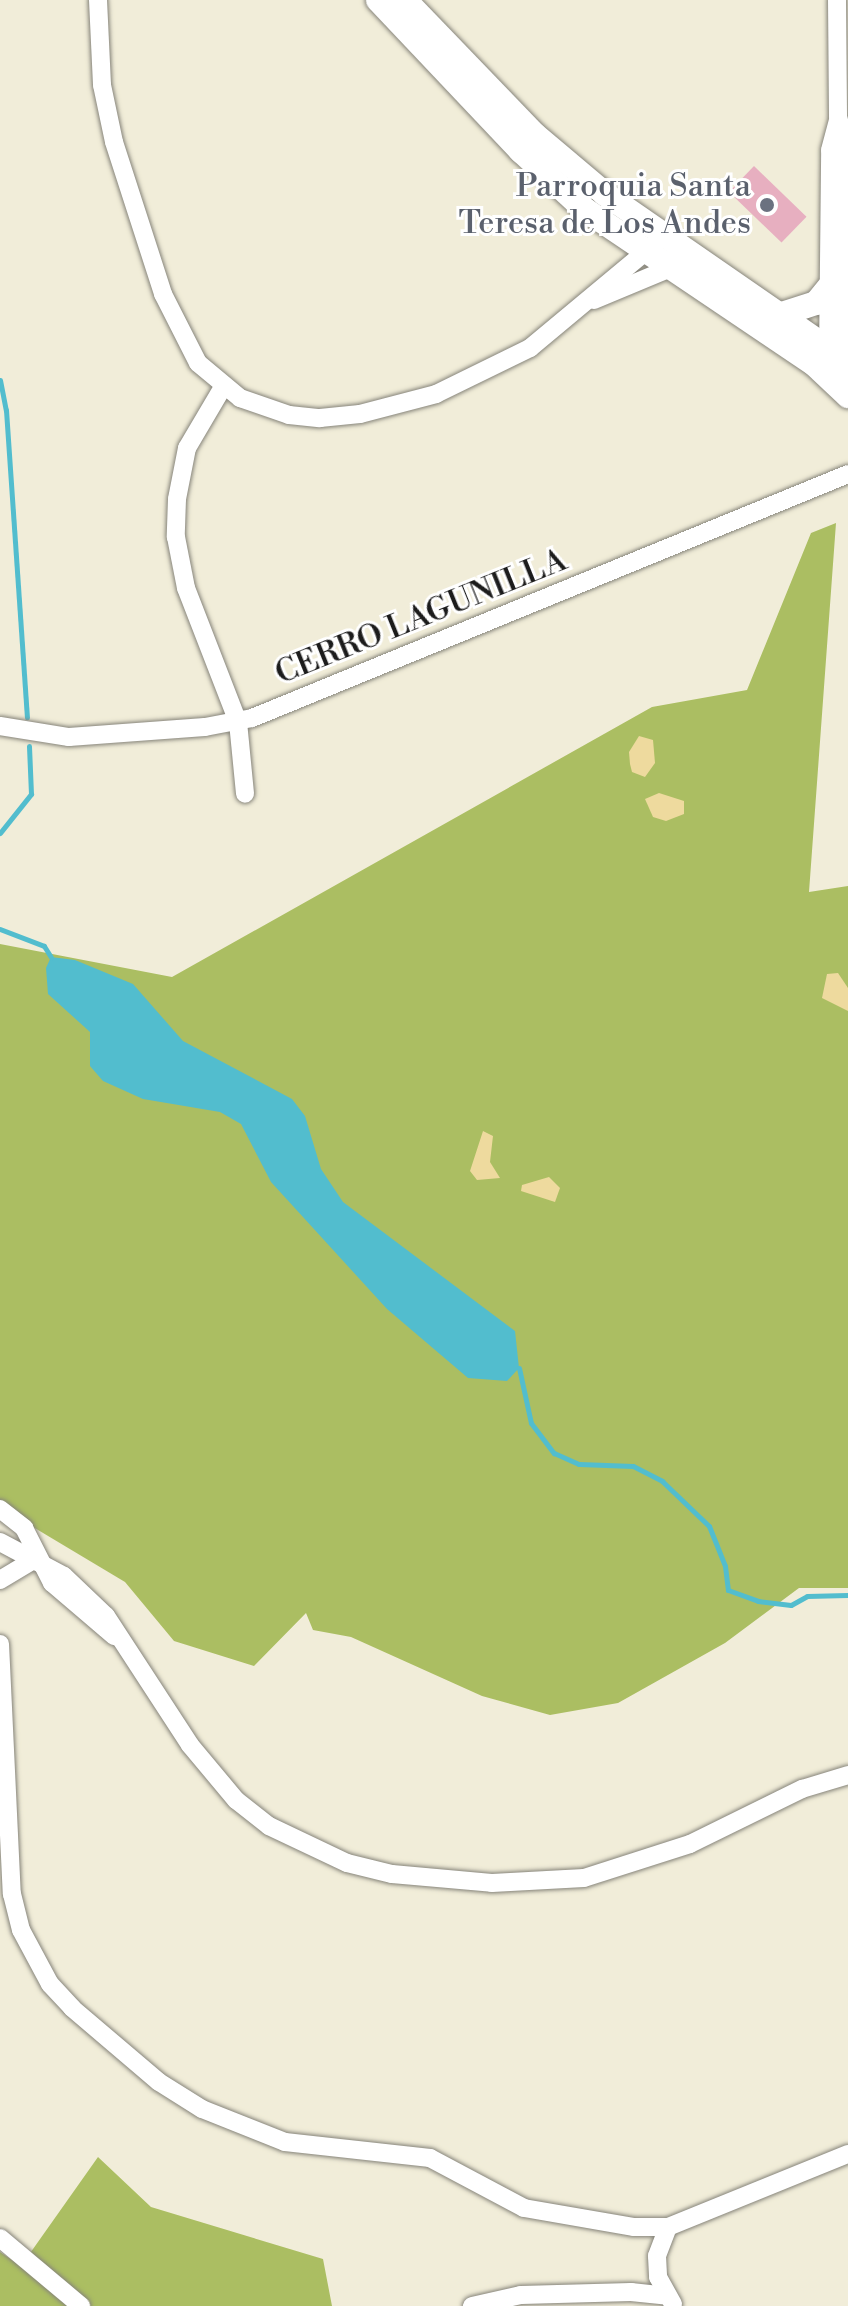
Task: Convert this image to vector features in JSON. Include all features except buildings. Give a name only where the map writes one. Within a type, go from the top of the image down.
[{"type":"main road","points":[[378,0],[551,181],[668,269],[845,381]]},
{"type":"main road","points":[[405,0],[535,135],[665,237],[782,314],[827,348],[845,381]]},
{"type":"main road","points":[[782,314],[816,303],[829,287]]},
{"type":"street","points":[[98,0],[102,85],[122,171],[176,326],[198,363],[223,387],[289,415],[336,417],[385,409],[489,371],[594,300],[644,252],[665,237]]},
{"type":"street","points":[[827,348],[829,287],[847,148],[838,117],[837,0]]},
{"type":"street","points":[[842,182],[845,381]]},
{"type":"street","points":[[594,300],[668,269]]},
{"type":"street","points":[[223,387],[187,448],[178,490],[176,537],[186,588],[238,722],[245,794]]},
{"type":"street","name":"CERRO LAGUNILLA","points":[[0,726],[69,737],[238,722],[848,474]]},
{"type":"street","points":[[0,1509],[24,1528],[37,1564]]},
{"type":"street","points":[[0,1542],[88,1596],[214,1778],[236,1800],[316,1852],[392,1874],[492,1883],[584,1878],[676,1849],[802,1789],[848,1775]]},
{"type":"street","points":[[0,1580],[37,1564]]},
{"type":"street","points":[[0,1644],[12,1894],[21,1930],[50,1984],[72,2008],[147,2073],[202,2109],[285,2142],[430,2158],[524,2208],[602,2224],[668,2227],[848,2154]]},
{"type":"street","points":[[0,1911],[21,1930]]},
{"type":"street","points":[[668,2227],[657,2256],[658,2277],[671,2301]]},
{"type":"street","points":[[0,2238],[81,2306]]},
{"type":"street","points":[[472,2306],[521,2295],[631,2292],[671,2301]]},
{"type":"green space","points":[[836,523],[809,892],[848,886],[848,1588],[799,1588],[725,1643],[618,1703],[550,1715],[482,1696],[351,1637],[313,1630],[306,1613],[254,1666],[174,1641],[125,1582],[18,1518],[0,1513],[0,944],[172,977],[652,707],[747,690],[811,533]]},
{"type":"green space","points":[[98,2157],[151,2207],[323,2259],[332,2306],[0,2306],[0,2252],[21,2266]]},
{"type":"sand","points":[[639,736],[653,740],[655,763],[645,777],[632,772],[630,764],[629,752]]},
{"type":"sand","points":[[659,793],[684,801],[684,814],[666,821],[653,817],[645,799]]},
{"type":"sand","points":[[838,973],[848,988],[848,1011],[822,998],[827,974]]},
{"type":"sand","points":[[483,1131],[493,1136],[490,1162],[500,1178],[477,1180],[470,1171]]},
{"type":"sand","points":[[549,1177],[560,1188],[555,1202],[521,1191],[522,1185]]},
{"type":"water","points":[[51,957],[75,960],[133,984],[183,1041],[292,1099],[305,1116],[321,1169],[343,1202],[515,1331],[519,1368],[507,1381],[468,1378],[387,1309],[271,1182],[241,1124],[220,1112],[143,1099],[103,1081],[90,1066],[90,1032],[48,994],[46,968]]},
{"type":"waterway","points":[[0,380],[6,410],[27,717]]},
{"type":"waterway","points":[[0,833],[31,794],[29,746]]},
{"type":"waterway","points":[[0,929],[44,946],[51,957]]},
{"type":"waterway","points":[[519,1368],[531,1423],[554,1453],[579,1464],[633,1466],[662,1481],[709,1526],[725,1566],[728,1590],[758,1601],[791,1605],[807,1596],[848,1595]]},
{"type":"place","name":"Parroquia Santa Teresa de Los Andes","points":[[767,205]]}]
